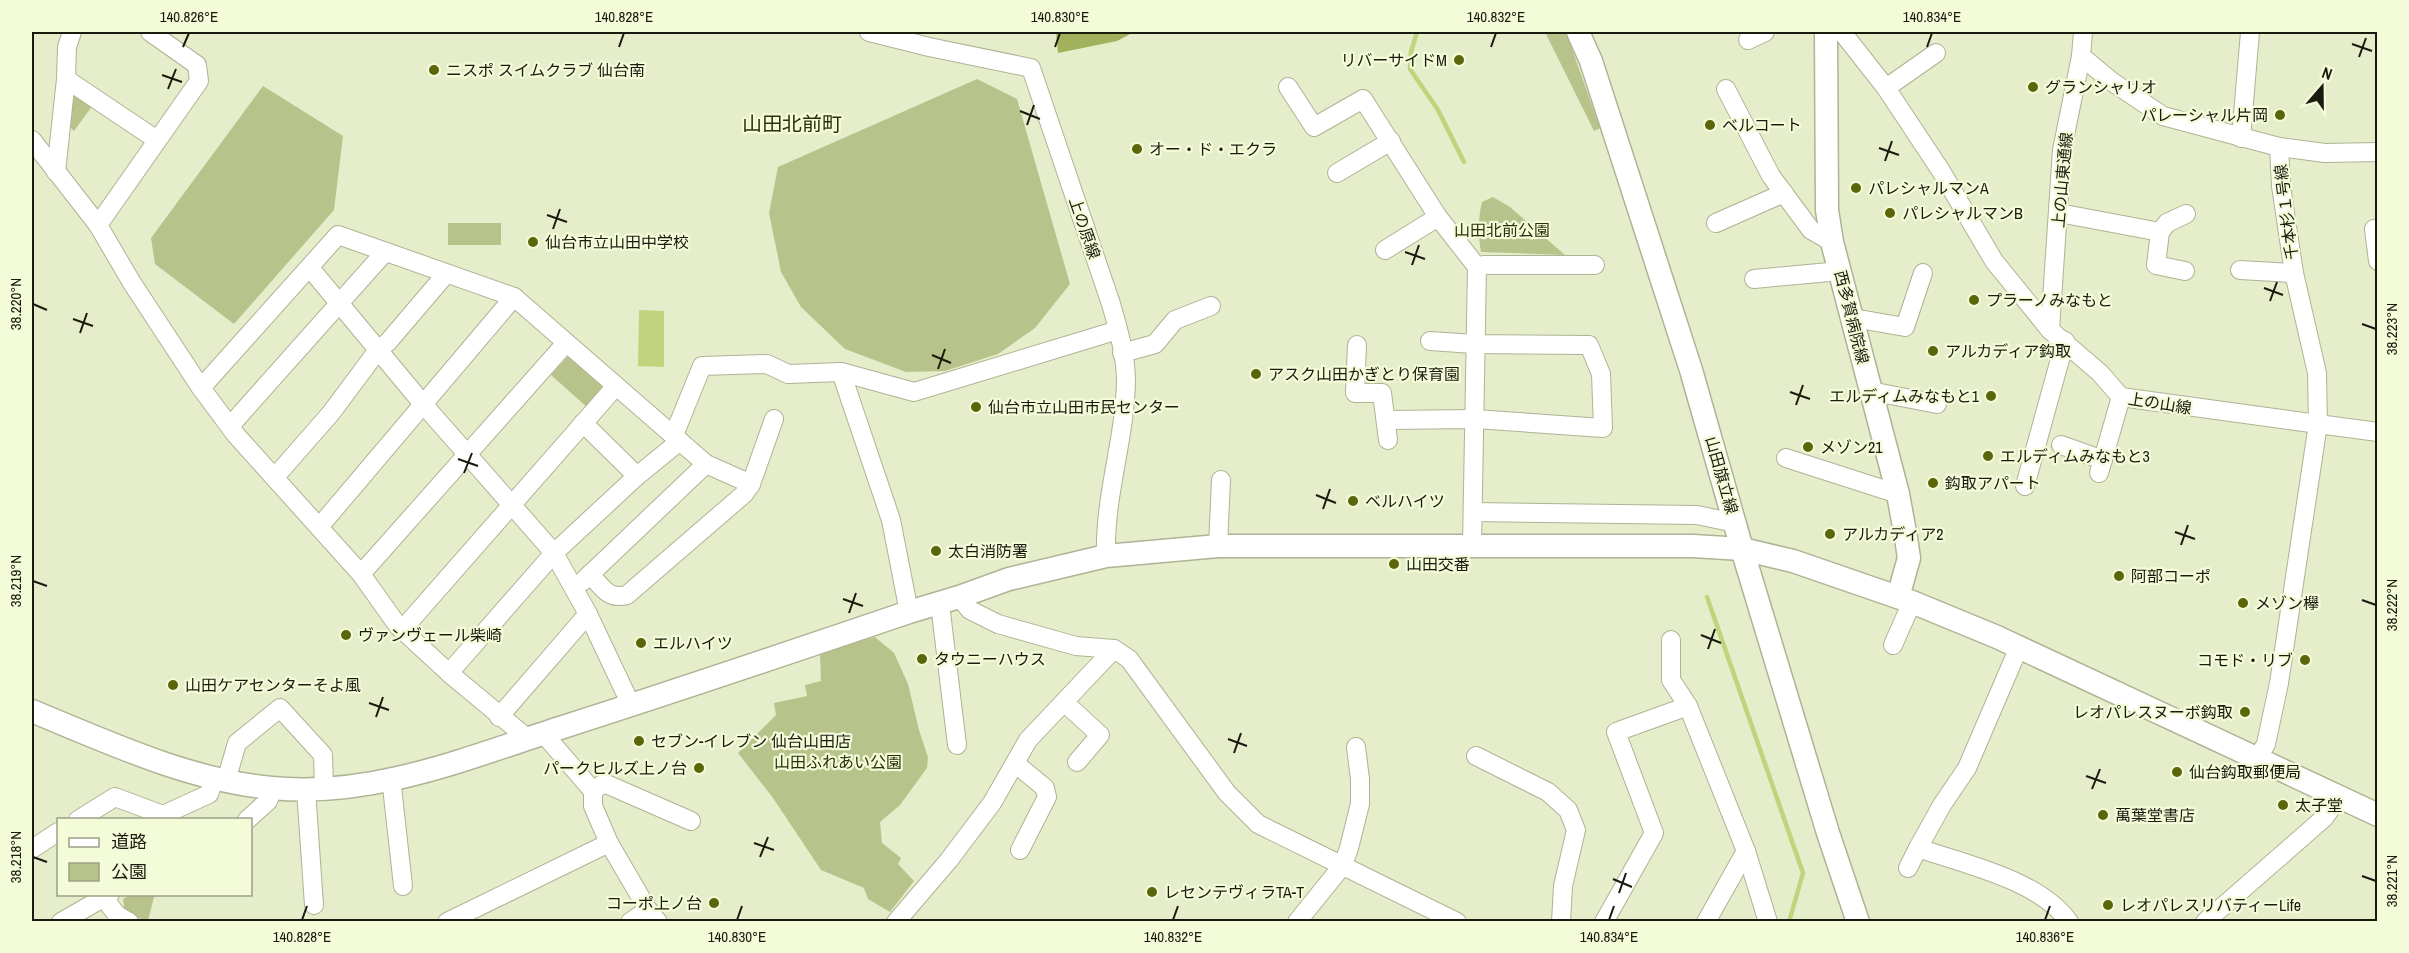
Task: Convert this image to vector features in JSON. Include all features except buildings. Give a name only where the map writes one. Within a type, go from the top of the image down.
[{"type":"street","points":[[56,172],[66,79],[67,47],[72,32]]},
{"type":"street","points":[[98,225],[199,81],[197,65],[150,32]]},
{"type":"street","name":"上の原線","points":[[869,32],[1031,68],[1118,330],[1126,379],[1124,411],[1107,513],[1106,556]]},
{"type":"street","name":"山田旗立線","points":[[1578,32],[1591,61],[1692,370],[1742,549],[1828,833],[1858,921]]},
{"type":"street","points":[[1748,40],[1765,32]]},
{"type":"street","name":"西多賀病院線","points":[[1826,32],[1827,210],[1832,242],[1898,494],[1909,558],[1905,599]]},
{"type":"street","name":"上の山線","points":[[1842,32],[1886,88],[1941,171],[1994,261],[2050,330],[2100,373],[2121,397],[2378,432]]},
{"type":"street","name":"上の山東通線","points":[[2050,330],[2062,150],[2081,56],[2083,32]]},
{"type":"street","points":[[2241,138],[2250,32]]},
{"type":"street","points":[[1886,88],[1936,53]]},
{"type":"street","name":"千本杉１号線","points":[[2081,56],[2111,81],[2163,116],[2279,147],[2281,186],[2294,273],[2317,373],[2318,424]]},
{"type":"street","points":[[66,79],[157,141]]},
{"type":"street","points":[[1288,87],[1314,127],[1363,99],[1438,217],[1477,267],[1472,545]]},
{"type":"street","points":[[1726,89],[1771,176],[1811,230],[1832,242]]},
{"type":"street","points":[[32,140],[98,225],[132,283],[201,388],[230,426],[361,574],[402,630],[499,717],[535,736],[593,791]]},
{"type":"street","points":[[1337,173],[1391,141]]},
{"type":"street","points":[[2279,147],[2325,153],[2378,152]]},
{"type":"street","points":[[1716,223],[1784,193]]},
{"type":"street","points":[[2059,213],[2160,232]]},
{"type":"street","points":[[2185,271],[2156,265],[2160,232],[2167,223],[2186,214]]},
{"type":"street","points":[[1385,250],[1438,217]]},
{"type":"street","points":[[2374,229],[2378,261]]},
{"type":"street","points":[[201,388],[338,235],[514,297],[706,464],[751,484]]},
{"type":"street","points":[[230,426],[385,252]]},
{"type":"street","points":[[1477,267],[1484,265],[1595,266]]},
{"type":"street","points":[[310,268],[423,404],[554,553],[588,614],[631,705]]},
{"type":"street","points":[[2240,270],[2294,273]]},
{"type":"street","points":[[1754,279],[1840,271]]},
{"type":"street","points":[[1853,318],[1905,327],[1923,273]]},
{"type":"street","points":[[275,477],[331,413],[378,350],[388,342],[446,274]]},
{"type":"street","points":[[320,526],[514,297]]},
{"type":"street","points":[[1122,353],[1155,344],[1175,320],[1211,306]]},
{"type":"street","points":[[449,674],[554,553],[677,438],[702,366],[767,364],[788,374],[841,372],[914,392],[1118,330]]},
{"type":"street","points":[[1386,420],[1475,419],[1603,428],[1601,374],[1589,345],[1474,344],[1430,341]]},
{"type":"street","points":[[2025,486],[2065,341]]},
{"type":"street","points":[[361,574],[566,343]]},
{"type":"street","points":[[1357,345],[1355,393],[1382,393],[1388,440]]},
{"type":"street","points":[[841,372],[891,520],[909,612]]},
{"type":"street","points":[[402,630],[616,386]]},
{"type":"street","points":[[1870,391],[1937,404]]},
{"type":"street","points":[[2061,446],[2101,466],[2121,397]]},
{"type":"street","points":[[590,574],[609,595],[617,598],[627,595],[744,494],[751,484],[774,420]]},
{"type":"street","points":[[583,423],[637,476]]},
{"type":"street","points":[[2257,759],[2266,744],[2279,683],[2318,424]]},
{"type":"street","points":[[1786,458],[1898,494]]},
{"type":"street","points":[[574,589],[706,464]]},
{"type":"street","points":[[1218,546],[1221,480]]},
{"type":"street","points":[[1473,512],[1604,516],[1697,515],[1735,523]]},
{"type":"street","points":[[32,711],[166,764],[220,780],[273,788],[315,789],[355,786],[440,767],[909,612],[949,601],[1009,579],[1106,556],[1218,546],[1623,545],[1742,549],[1793,561],[1905,599],[2019,647],[2378,815]]},
{"type":"street","points":[[1893,645],[1905,599]]},
{"type":"street","points":[[949,601],[998,624],[1076,646],[1114,649],[1129,659],[1220,784],[1258,824],[1457,921]]},
{"type":"street","points":[[949,601],[957,745]]},
{"type":"street","points":[[499,717],[588,614]]},
{"type":"street","points":[[1671,640],[1671,680],[1688,706],[1746,851],[1768,921]]},
{"type":"street","points":[[1908,868],[1942,806],[1967,768],[2019,647]]},
{"type":"street","points":[[896,921],[978,822],[1016,764],[1028,740],[1114,649]]},
{"type":"street","points":[[1064,702],[1100,735],[1077,762]]},
{"type":"street","points":[[1604,921],[1654,833],[1616,732],[1688,706]]},
{"type":"street","points":[[80,818],[115,796],[163,815],[209,794],[220,780],[237,743],[280,708],[323,755],[315,789],[314,905]]},
{"type":"street","points":[[1297,921],[1343,865],[1360,804],[1356,747]]},
{"type":"street","points":[[1476,756],[1548,792],[1568,810],[1576,830],[1563,886],[1561,921]]},
{"type":"street","points":[[1016,764],[1045,788],[1047,797],[1020,850]]},
{"type":"street","points":[[391,778],[403,886]]},
{"type":"street","points":[[593,791],[604,783],[691,821]]},
{"type":"street","points":[[248,818],[268,801],[273,788]]},
{"type":"street","points":[[593,791],[592,806],[609,843],[653,916],[630,921]]},
{"type":"street","points":[[2205,921],[2325,818],[2338,798]]},
{"type":"street","points":[[32,849],[57,833]]},
{"type":"street","points":[[447,921],[609,843]]},
{"type":"street","points":[[1918,848],[2008,879],[2060,909],[2069,921]]},
{"type":"street","points":[[1706,921],[1746,851]]},
{"type":"street","points":[[61,921],[107,896],[117,915],[129,921]]},
{"type":"green space","points":[[1545,32],[1566,32],[1600,128],[1594,131]]},
{"type":"green space","points":[[977,79],[1017,99],[1070,284],[1035,328],[998,354],[945,371],[906,372],[845,349],[801,307],[781,272],[769,213],[778,167]]},
{"type":"green space","points":[[263,86],[343,136],[334,210],[234,324],[155,264],[151,238]]},
{"type":"green space","points":[[73,92],[93,105],[74,131],[66,123]]},
{"type":"green space","name":"山田北前公園","points":[[1493,197],[1510,207],[1565,255],[1481,252],[1479,227],[1482,202]]},
{"type":"green space","points":[[448,223],[501,223],[501,245],[448,245]]},
{"type":"green space","points":[[572,352],[610,386],[589,409],[551,375]]},
{"type":"green space","name":"山田ふれあい公園","points":[[875,637],[894,653],[908,684],[928,757],[927,768],[900,805],[880,822],[882,843],[901,858],[898,864],[914,881],[890,912],[868,899],[864,888],[821,870],[773,798],[738,753],[776,715],[774,703],[807,696],[805,685],[821,681],[820,653]]},
{"type":"green space","points":[[128,896],[158,896],[154,897],[148,921],[125,914],[123,899]]},
{"type":"shaded area","points":[[1056,32],[1134,32],[1117,41],[1058,53]]},
{"type":"shaded area","points":[[639,310],[664,311],[664,367],[638,366]]},
{"type":"waterway","points":[[1417,32],[1411,52],[1410,69],[1438,110],[1464,162]]},
{"type":"waterway","points":[[1707,597],[1803,873],[1789,922]]},
{"type":"place","name":"リバーサイドM","points":[[1459,60]]},
{"type":"place","name":"ニスポ スイムクラブ 仙台南","points":[[434,70]]},
{"type":"place","name":"グランシャリオ","points":[[2033,87]]},
{"type":"place","name":"パレーシャル片岡","points":[[2280,115]]},
{"type":"place","name":"ベルコート","points":[[1710,125]]},
{"type":"place","name":"オー・ド・エクラ","points":[[1137,149]]},
{"type":"place","name":"パレシャルマンA","points":[[1856,188]]},
{"type":"place","name":"パレシャルマンB","points":[[1890,213]]},
{"type":"place","name":"仙台市立山田中学校","points":[[533,242]]},
{"type":"place","name":"プラーノみなもと","points":[[1974,300]]},
{"type":"place","name":"アルカディア鈎取","points":[[1933,351]]},
{"type":"place","name":"アスク山田かぎとり保育園","points":[[1256,374]]},
{"type":"place","name":"エルディムみなもと1","points":[[1991,396]]},
{"type":"place","name":"仙台市立山田市民センター","points":[[976,407]]},
{"type":"place","name":"メゾン21","points":[[1808,447]]},
{"type":"place","name":"エルディムみなもと3","points":[[1988,456]]},
{"type":"place","name":"鈎取アパート","points":[[1933,483]]},
{"type":"place","name":"ベルハイツ","points":[[1353,501]]},
{"type":"place","name":"アルカディア2","points":[[1830,534]]},
{"type":"place","name":"太白消防署","points":[[936,551]]},
{"type":"place","name":"山田交番","points":[[1394,564]]},
{"type":"place","name":"阿部コーポ","points":[[2119,576]]},
{"type":"place","name":"メゾン欅","points":[[2243,603]]},
{"type":"place","name":"ヴァンヴェール柴崎","points":[[346,635]]},
{"type":"place","name":"エルハイツ","points":[[641,643]]},
{"type":"place","name":"タウニーハウス","points":[[922,659]]},
{"type":"place","name":"コモド・リブ","points":[[2305,660]]},
{"type":"place","name":"山田ケアセンターそよ風","points":[[173,685]]},
{"type":"place","name":"レオパレスヌーボ鈎取","points":[[2245,712]]},
{"type":"place","name":"セブン-イレブン 仙台山田店","points":[[639,741]]},
{"type":"place","name":"パークヒルズ上ノ台","points":[[699,768]]},
{"type":"place","name":"仙台鈎取郵便局","points":[[2177,772]]},
{"type":"place","name":"太子堂","points":[[2283,805]]},
{"type":"place","name":"萬葉堂書店","points":[[2103,815]]},
{"type":"place","name":"レセンテヴィラTA-T","points":[[1152,892]]},
{"type":"place","name":"コーポ上ノ台","points":[[714,903]]},
{"type":"place","name":"レオパレスリバティーLife","points":[[2108,905]]},
{"type":"district","name":"山田北前町","points":[[792,124]]}]
